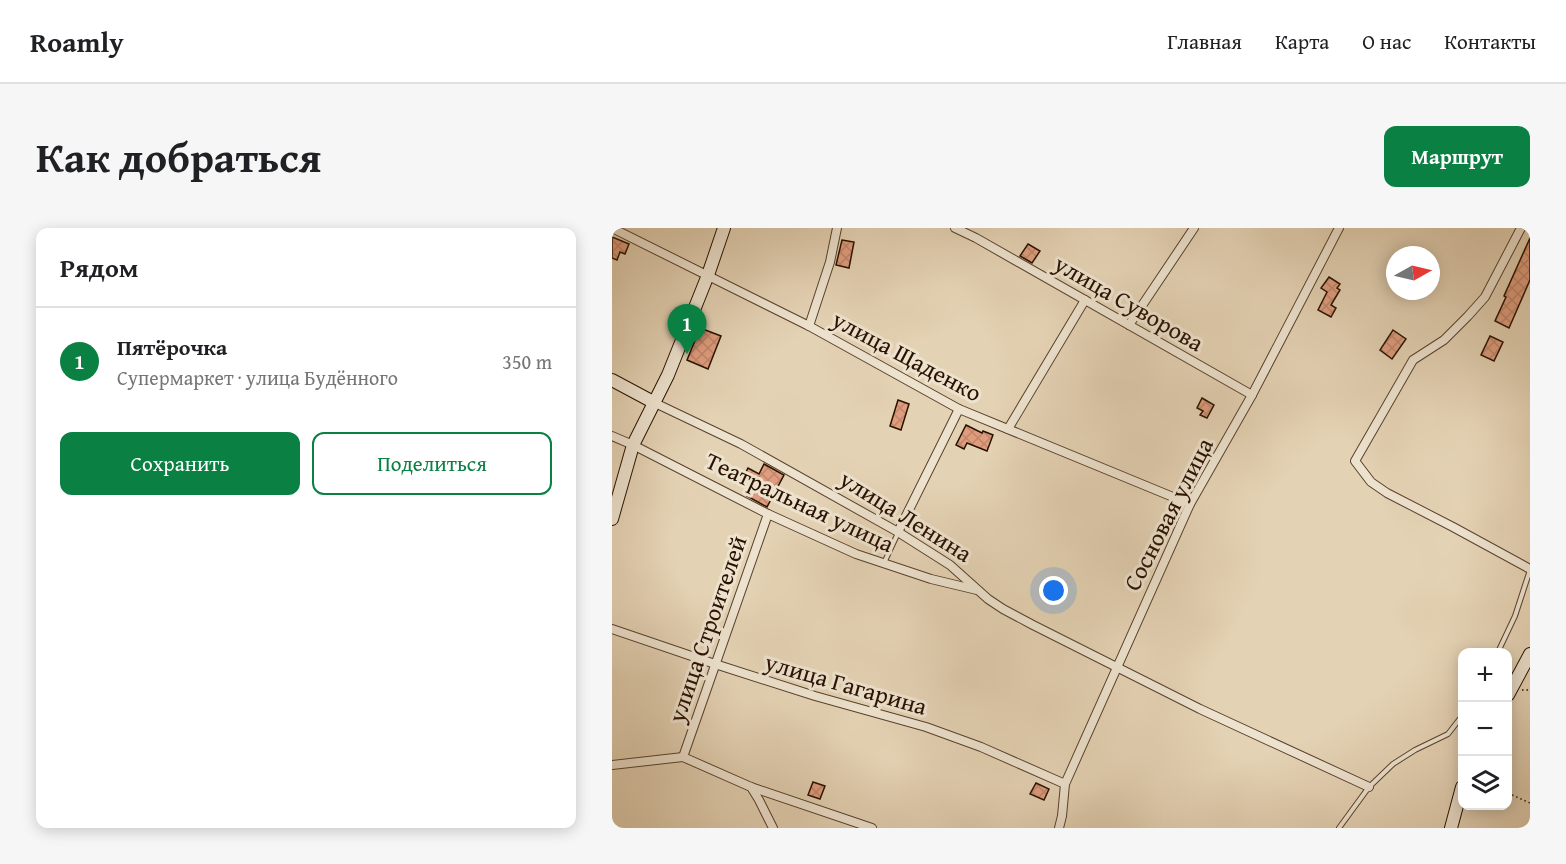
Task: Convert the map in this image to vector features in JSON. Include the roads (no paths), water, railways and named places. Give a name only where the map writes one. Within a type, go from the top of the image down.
[{"type":"main road","points":[[612,519],[633,445],[668,375],[724,228]]},
{"type":"main road","name":"улица Ленина","points":[[612,380],[655,403]]},
{"type":"main road","points":[[1512,688],[1530,654]]},
{"type":"main road","points":[[1451,828],[1458,802]]},
{"type":"street","name":"улица Щаденко","points":[[612,228],[808,326],[959,409],[1190,504]]},
{"type":"street","points":[[808,326],[830,262],[837,228]]},
{"type":"street","name":"улица Суворова","points":[[955,228],[1252,395]]},
{"type":"street","points":[[976,238],[980,228]]},
{"type":"street","points":[[1129,325],[1194,228]]},
{"type":"street","name":"Сосновая улица","points":[[1059,828],[1065,784],[1190,504],[1252,395],[1340,228]]},
{"type":"street","points":[[1521,228],[1485,297],[1444,340],[1413,360],[1355,461],[1371,482],[1387,493],[1530,570]]},
{"type":"street","points":[[1008,429],[1085,300]]},
{"type":"street","name":"улица Ленина","points":[[655,403],[741,444],[898,532],[950,565],[970,581],[977,590],[1003,609],[1200,709],[1369,787]]},
{"type":"street","points":[[898,532],[959,409]]},
{"type":"street","name":"Театральная улица","points":[[612,436],[768,514],[856,554],[931,579],[977,590]]},
{"type":"street","name":"улица Строителей","points":[[683,757],[768,514]]},
{"type":"street","name":"улица Гагарина","points":[[612,629],[814,696],[926,727],[981,747],[1065,784]]},
{"type":"street","name":"улица Строителей","points":[[612,765],[683,757],[751,787],[872,828]]},
{"type":"street","points":[[751,787],[773,828]]},
{"type":"lane","points":[[884,564],[898,532]]},
{"type":"lane","points":[[1500,648],[1515,616],[1530,570]]},
{"type":"lane","points":[[1339,828],[1369,787],[1393,764],[1415,750],[1448,735],[1458,721]]},
{"type":"place","name":"Пятёрочка","points":[[687,354]]}]
